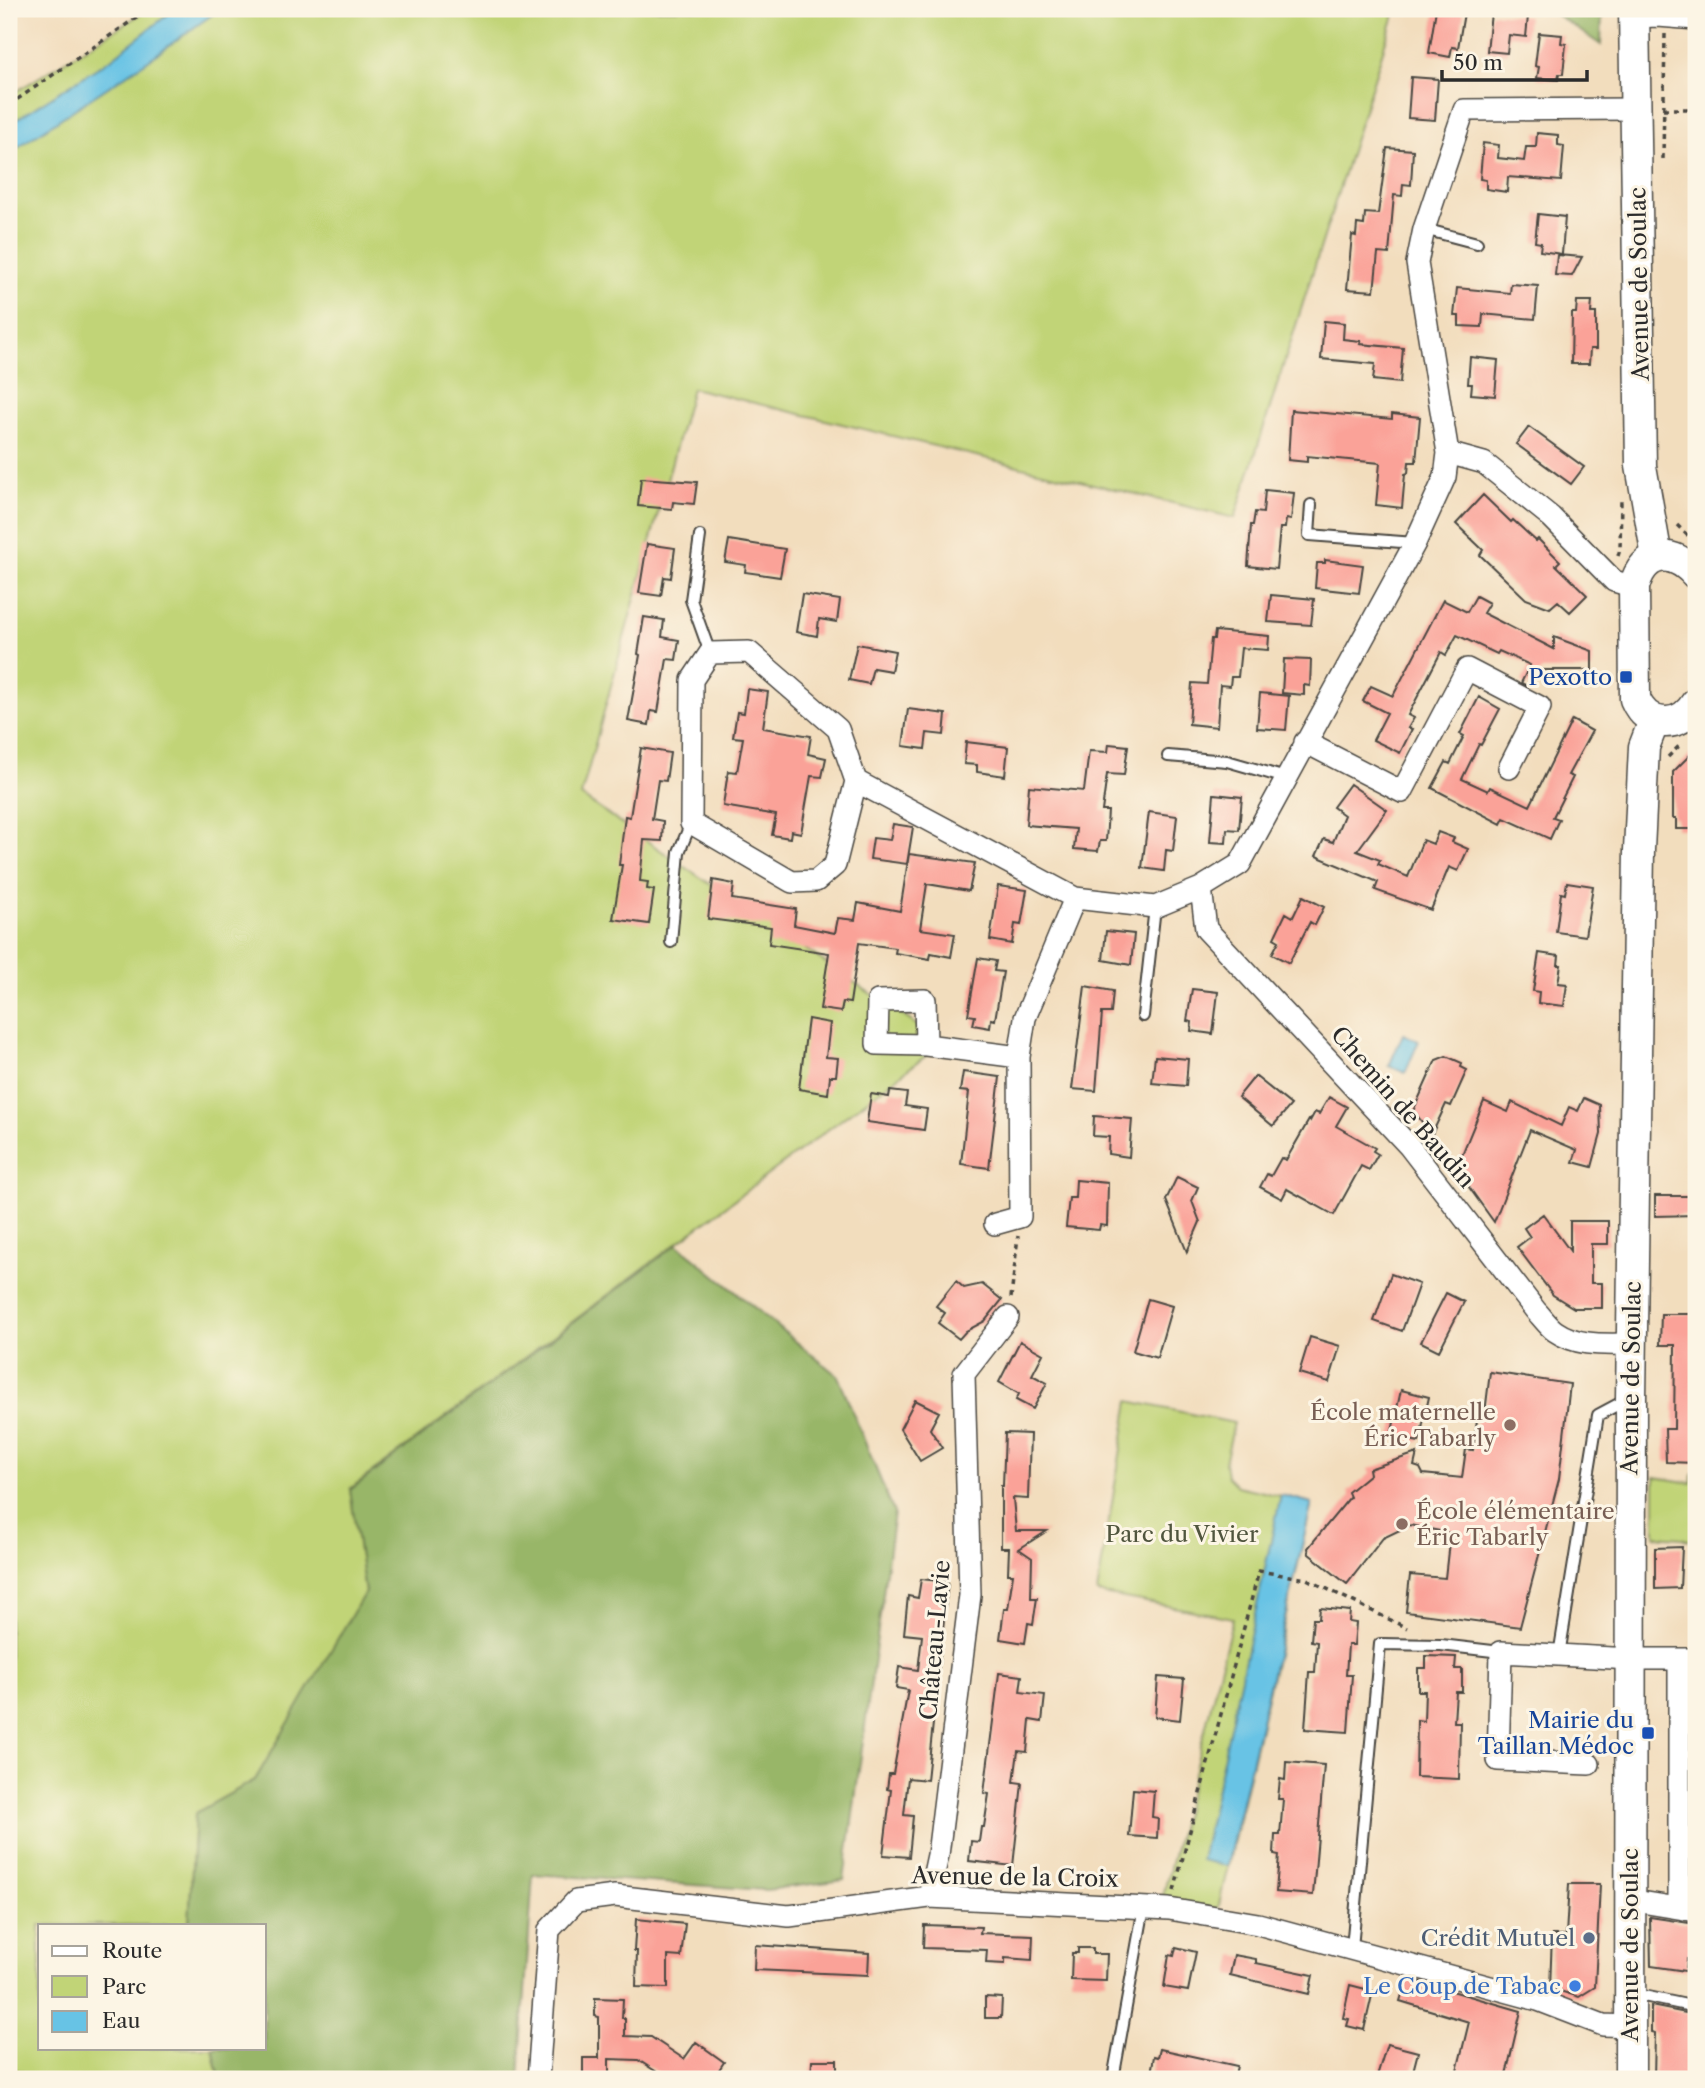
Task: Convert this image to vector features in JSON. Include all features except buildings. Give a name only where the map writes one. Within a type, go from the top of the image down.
[{"type":"main road","name":"Avenue de Soulac","points":[[1634,13],[1649,109],[1641,466],[1657,557]]},
{"type":"main road","points":[[1694,711],[1670,722],[1654,721],[1643,715],[1635,699],[1633,587],[1644,563],[1657,557],[1675,557],[1696,574]]},
{"type":"main road","name":"Avenue de Soulac","points":[[1630,2079],[1631,1343],[1641,796],[1644,747],[1654,721]]},
{"type":"street","points":[[1634,13],[1696,19]]},
{"type":"street","points":[[856,781],[1075,898],[1155,907],[1201,888],[1240,864],[1415,542],[1445,477],[1448,453],[1416,263],[1424,229],[1464,110],[1649,109]]},
{"type":"street","points":[[1448,453],[1484,463],[1551,517],[1614,581],[1633,587]]},
{"type":"street","points":[[749,652],[838,729],[856,781],[835,865],[816,881],[792,882],[691,823],[692,680],[710,653],[749,652]]},
{"type":"street","points":[[1305,742],[1402,792],[1466,669],[1540,707],[1509,768]]},
{"type":"street","name":"Chemin de Baudin","points":[[1201,888],[1206,929],[1409,1146],[1536,1311],[1555,1331],[1574,1340],[1604,1345],[1631,1343]]},
{"type":"street","points":[[995,1224],[1020,1217],[1019,1057],[1025,1018],[1075,898]]},
{"type":"street","points":[[926,1045],[1019,1057]]},
{"type":"street","name":"Château-Lavie","points":[[929,1897],[938,1855],[970,1595],[964,1374],[1008,1317]]},
{"type":"street","points":[[1588,1764],[1498,1760],[1501,1652],[1688,1660],[1688,1909],[1629,1899]]},
{"type":"street","name":"Avenue de la Croix","points":[[538,2079],[549,1930],[576,1900],[615,1896],[789,1916],[929,1897],[1169,1909],[1258,1924],[1538,2000],[1603,2025],[1630,2026]]},
{"type":"lane","points":[[1424,229],[1477,243]]},
{"type":"lane","points":[[1311,505],[1309,535],[1415,542]]},
{"type":"lane","points":[[700,536],[691,600],[710,653]]},
{"type":"lane","points":[[1168,756],[1227,761],[1286,778]]},
{"type":"lane","points":[[671,942],[679,852],[691,823]]},
{"type":"lane","points":[[1143,1016],[1155,907]]},
{"type":"lane","points":[[1559,1655],[1598,1415],[1631,1398]]},
{"type":"lane","points":[[1352,1948],[1380,1644],[1441,1645],[1501,1652]]},
{"type":"lane","points":[[1113,2079],[1144,1907]]},
{"type":"lane","points":[[1630,1993],[1696,2007]]},
{"type":"path","points":[[9,105],[149,9]]},
{"type":"path","points":[[1649,109],[1696,109]]},
{"type":"path","points":[[1676,525],[1696,542]]},
{"type":"path","points":[[1664,761],[1682,743]]},
{"type":"path","points":[[1008,1317],[1020,1217]]},
{"type":"path","points":[[1169,1909],[1259,1571],[1307,1578],[1441,1645]]},
{"type":"green space","points":[[149,9],[1396,9],[1235,518],[692,388],[581,796],[943,1043],[350,1489],[366,1599],[255,1780],[195,1814],[189,1924],[38,1924],[38,2050],[213,2050],[220,2079],[44,2079],[9,2068],[9,96]]},
{"type":"green space","points":[[1548,9],[1602,9],[1601,45]]},
{"type":"green space","points":[[677,1244],[838,1376],[894,1513],[844,1880],[766,1890],[533,1874],[519,2079],[220,2079],[213,2050],[266,2050],[266,1924],[189,1924],[195,1813],[255,1780],[365,1592],[350,1490]]},
{"type":"green space","name":"Parc du Vivier","points":[[1129,1401],[1234,1423],[1225,1463],[1227,1476],[1237,1486],[1312,1503],[1218,1909],[1162,1900],[1233,1618],[1097,1593]]},
{"type":"green space","points":[[1693,1473],[1696,1473],[1696,1543],[1682,1538],[1655,1536],[1655,1477],[1692,1483]]},
{"type":"water","points":[[175,9],[220,9],[9,153],[9,124],[111,59]]},
{"type":"water","points":[[1403,1034],[1419,1041],[1405,1073],[1389,1066]]},
{"type":"water","points":[[1281,1495],[1312,1503],[1227,1866],[1201,1860]]},
{"type":"place","name":"Pexotto","points":[[1626,677]]},
{"type":"place","name":"École maternelle Éric Tabarly","points":[[1510,1425]]},
{"type":"place","name":"École élémentaire Éric Tabarly","points":[[1402,1524]]},
{"type":"place","name":"Mairie du Taillan Médoc","points":[[1648,1733]]},
{"type":"place","name":"Crédit Mutuel","points":[[1589,1938]]},
{"type":"place","name":"Le Coup de Tabac","points":[[1575,1986]]}]
